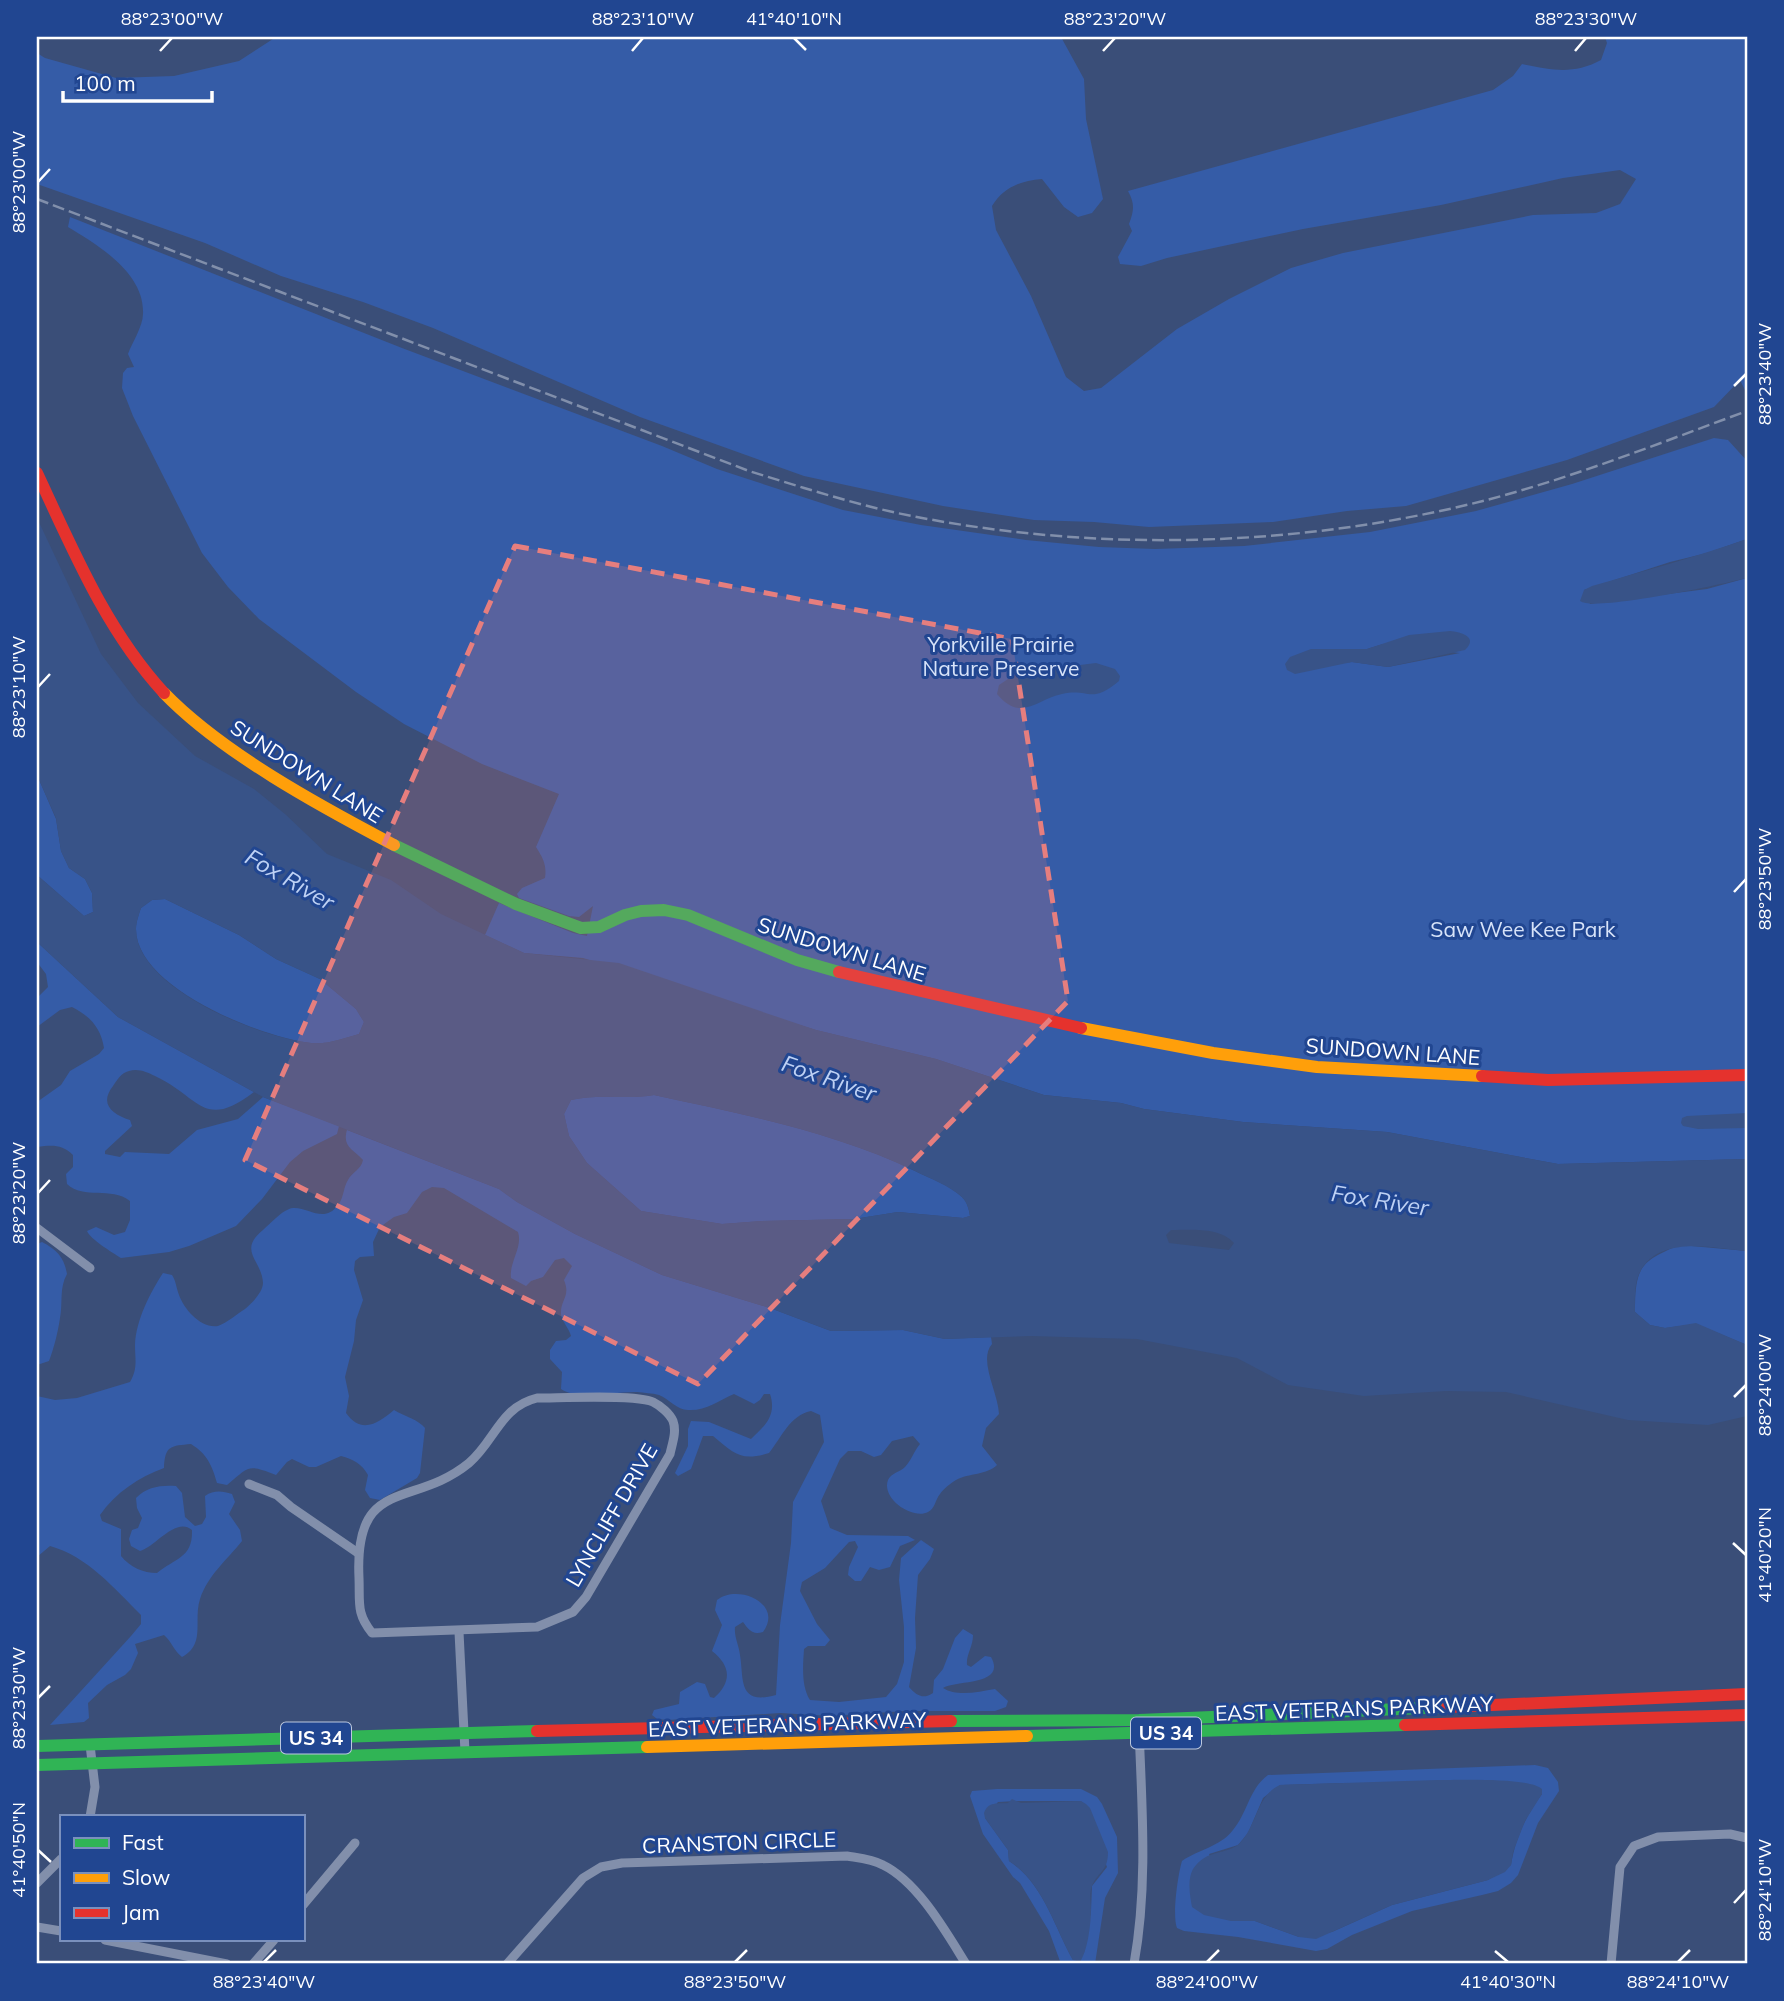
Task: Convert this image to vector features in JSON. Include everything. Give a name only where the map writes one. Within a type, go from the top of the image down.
[{"type":"main road","name":"SUNDOWN LANE","points":[[37,473],[96,597],[126,647],[153,682],[188,715],[228,747],[347,821],[413,858],[547,917],[589,930],[600,929],[639,911],[672,911],[688,915],[797,960],[897,988],[1058,1024],[1249,1059],[1317,1067],[1548,1080],[1747,1075]]},
{"type":"main road","name":"EAST VETERANS PARKWAY","points":[[464,1734],[1035,1719],[1139,1720],[1747,1694]]},
{"type":"main road","name":"EAST VETERANS PARKWAY","points":[[464,1752],[1747,1715]]},
{"type":"main road","name":"US 34","points":[[37,1746],[464,1734]]},
{"type":"main road","name":"US 34","points":[[37,1766],[464,1752]]},
{"type":"street","points":[[37,1228],[90,1268]]},
{"type":"street","name":"LYNCLIFF DRIVE","points":[[537,1398],[634,1398],[652,1401],[666,1411],[674,1422],[675,1436],[670,1454],[586,1597],[573,1612],[537,1628],[459,1632],[372,1633],[360,1618],[358,1553],[367,1519],[386,1500],[460,1470],[479,1454],[511,1410],[523,1401],[537,1398]]},
{"type":"street","points":[[249,1484],[277,1494],[291,1507],[358,1553]]},
{"type":"street","points":[[459,1632],[464,1752]]},
{"type":"street","points":[[1134,1964],[1141,1923],[1143,1857],[1139,1720]]},
{"type":"street","points":[[90,1745],[95,1787],[90,1815]]},
{"type":"street","points":[[1611,1964],[1620,1867],[1634,1846],[1658,1837],[1730,1834],[1747,1838]]},
{"type":"street","points":[[304,1904],[355,1843]]},
{"type":"street","name":"CRANSTON CIRCLE","points":[[507,1964],[583,1878],[601,1867],[622,1863],[847,1856],[870,1860],[884,1866],[912,1887],[966,1964]]},
{"type":"street","points":[[37,1883],[60,1860]]},
{"type":"street","points":[[37,1927],[60,1931]]},
{"type":"street","points":[[110,1941],[227,1964]]},
{"type":"street","points":[[253,1964],[273,1941]]},
{"type":"highlighted area","points":[[515,546],[1012,639],[1068,1001],[698,1384],[245,1160]]},
{"type":"green space","points":[[276,37],[1061,37],[1084,79],[1086,119],[1103,199],[1092,213],[1078,217],[1064,207],[1042,179],[1013,186],[992,206],[996,230],[1031,296],[1066,377],[1084,391],[1101,388],[1177,329],[1291,268],[1343,253],[1533,215],[1596,213],[1620,204],[1636,179],[1620,170],[1563,178],[1441,205],[1303,229],[1141,266],[1120,264],[1118,257],[1132,231],[1129,224],[1133,203],[1128,191],[1493,90],[1513,76],[1522,64],[1562,70],[1591,65],[1601,60],[1607,43],[1605,37],[1747,37],[1747,390],[1740,380],[1714,407],[1567,460],[1406,506],[1273,522],[1149,527],[1034,520],[943,506],[804,476],[640,417],[433,328],[281,276],[205,243],[37,184],[37,53],[45,58],[116,78],[174,76],[239,61]]},
{"type":"green space","points":[[70,217],[717,469],[843,510],[921,525],[1026,540],[1155,549],[1244,546],[1370,532],[1476,511],[1572,484],[1714,438],[1728,440],[1747,461],[1747,539],[1584,590],[1590,604],[1707,589],[1747,578],[1747,1159],[1558,1164],[1387,1132],[1243,1122],[1144,1109],[1121,1103],[1044,1095],[936,1059],[816,1030],[583,958],[524,953],[485,935],[499,903],[573,933],[587,936],[593,906],[579,917],[569,916],[519,898],[517,894],[522,888],[545,878],[544,862],[536,847],[559,794],[482,764],[404,724],[356,692],[259,619],[228,587],[202,553],[133,416],[122,388],[123,373],[127,368],[134,367],[128,354],[143,319],[142,299],[128,273],[118,262],[68,227]],"holes":[[[1383,644],[1460,653],[1388,667],[1342,663],[1329,649],[1367,649]]]},
{"type":"green space","points":[[37,775],[56,819],[61,851],[69,868],[85,879],[92,893],[93,912],[84,916],[37,875]]},
{"type":"green space","points":[[165,899],[239,935],[276,959],[320,979],[356,1009],[364,1022],[359,1034],[323,1043],[290,1039],[235,1020],[179,990],[157,971],[142,951],[136,929],[141,908],[152,900]]},
{"type":"green space","points":[[37,942],[118,1017],[254,1092],[223,1109],[212,1110],[149,1073],[136,1070],[126,1072],[109,1092],[107,1103],[118,1115],[130,1120],[132,1126],[105,1154],[120,1157],[125,1152],[169,1154],[197,1130],[238,1119],[263,1097],[339,1126],[337,1134],[303,1151],[290,1162],[262,1199],[236,1226],[169,1252],[121,1258],[113,1253],[87,1231],[96,1227],[114,1235],[125,1232],[130,1220],[130,1201],[115,1194],[74,1189],[67,1184],[66,1174],[73,1167],[73,1155],[56,1146],[37,1147],[37,1102],[61,1085],[70,1071],[99,1054],[104,1048],[94,1023],[72,1007],[60,1010],[37,1027],[37,998],[48,987],[46,974],[37,962]]},
{"type":"green space","points":[[654,1095],[787,1126],[884,1157],[951,1189],[965,1201],[970,1216],[963,1218],[898,1212],[854,1219],[722,1224],[641,1211],[587,1163],[569,1136],[564,1114],[571,1100]]},
{"type":"green space","points":[[347,1130],[499,1189],[575,1234],[662,1275],[770,1308],[831,1331],[903,1330],[945,1339],[991,1337],[992,1344],[987,1359],[999,1414],[986,1428],[982,1446],[997,1465],[988,1471],[954,1481],[941,1492],[934,1507],[922,1514],[900,1506],[889,1494],[887,1487],[889,1478],[905,1467],[920,1444],[913,1436],[892,1441],[881,1455],[874,1457],[861,1451],[848,1451],[840,1459],[821,1501],[830,1528],[847,1535],[908,1536],[915,1540],[900,1546],[890,1567],[879,1570],[870,1567],[861,1581],[855,1581],[848,1575],[858,1547],[855,1541],[849,1542],[825,1568],[802,1582],[800,1591],[817,1624],[830,1640],[825,1646],[808,1646],[804,1649],[803,1675],[810,1700],[839,1702],[886,1697],[897,1684],[904,1662],[904,1627],[899,1580],[901,1558],[921,1540],[934,1549],[918,1575],[916,1648],[909,1687],[920,1696],[933,1693],[934,1680],[943,1669],[955,1638],[963,1629],[973,1635],[967,1665],[971,1667],[985,1656],[991,1657],[994,1666],[992,1673],[978,1680],[943,1688],[961,1693],[995,1689],[1008,1701],[1006,1707],[995,1711],[906,1711],[830,1716],[780,1713],[668,1720],[657,1719],[652,1715],[654,1710],[679,1704],[680,1692],[697,1682],[705,1684],[710,1697],[714,1698],[720,1692],[727,1673],[723,1662],[712,1651],[722,1625],[715,1610],[717,1600],[726,1595],[746,1595],[756,1599],[768,1613],[768,1622],[763,1632],[751,1631],[743,1622],[735,1627],[735,1634],[745,1688],[754,1697],[776,1695],[780,1625],[791,1543],[793,1502],[824,1442],[820,1415],[811,1411],[797,1417],[769,1453],[759,1456],[738,1454],[713,1436],[703,1436],[691,1469],[678,1476],[675,1473],[688,1446],[691,1421],[709,1422],[751,1439],[765,1425],[771,1414],[770,1394],[764,1394],[754,1404],[734,1394],[706,1407],[688,1410],[654,1394],[628,1392],[578,1395],[561,1389],[562,1372],[550,1359],[550,1350],[556,1341],[566,1340],[571,1336],[561,1314],[566,1295],[564,1280],[572,1266],[564,1258],[555,1260],[543,1277],[526,1286],[511,1278],[519,1243],[518,1232],[444,1188],[432,1187],[422,1192],[407,1213],[394,1217],[380,1227],[373,1242],[374,1256],[360,1257],[355,1261],[354,1270],[363,1300],[356,1320],[345,1377],[349,1396],[346,1413],[358,1424],[370,1425],[394,1410],[425,1428],[420,1473],[417,1478],[380,1500],[370,1498],[365,1490],[368,1475],[366,1471],[357,1462],[341,1456],[316,1467],[309,1467],[292,1459],[276,1475],[259,1469],[249,1469],[227,1485],[217,1483],[208,1460],[191,1444],[170,1448],[164,1468],[128,1487],[100,1515],[102,1521],[121,1529],[121,1556],[137,1569],[157,1573],[186,1552],[192,1539],[192,1530],[186,1527],[172,1529],[140,1551],[131,1546],[129,1539],[132,1530],[138,1528],[142,1518],[136,1498],[159,1486],[176,1486],[182,1493],[185,1517],[195,1526],[202,1524],[206,1517],[205,1496],[218,1492],[232,1494],[235,1502],[229,1514],[240,1530],[242,1541],[203,1590],[198,1607],[196,1639],[189,1652],[182,1657],[164,1635],[135,1644],[138,1653],[131,1669],[107,1685],[88,1703],[89,1718],[84,1722],[50,1725],[141,1624],[141,1615],[100,1574],[76,1557],[50,1546],[37,1557],[37,1396],[55,1400],[77,1398],[130,1382],[135,1368],[138,1326],[163,1273],[172,1275],[185,1306],[194,1317],[205,1324],[218,1326],[245,1309],[263,1286],[262,1275],[251,1250],[255,1237],[289,1209],[299,1208],[322,1214],[333,1211],[340,1202],[348,1180],[363,1160],[347,1144]]},
{"type":"green space","points":[[42,1242],[59,1255],[67,1274],[51,1356],[49,1361],[37,1365],[37,1244]]},
{"type":"green space","points":[[1680,1245],[1747,1251],[1747,1345],[1696,1324],[1665,1328],[1650,1325],[1635,1312],[1636,1285],[1643,1268],[1656,1256]]},
{"type":"green space","points":[[1535,1765],[1548,1768],[1558,1782],[1559,1791],[1538,1823],[1518,1875],[1498,1891],[1412,1911],[1352,1935],[1327,1949],[1316,1951],[1177,1928],[1175,1905],[1182,1861],[1228,1836],[1257,1787],[1268,1775]],"holes":[[[1345,1783],[1542,1794],[1522,1828],[1511,1865],[1488,1880],[1392,1905],[1332,1932],[1299,1937],[1255,1921],[1231,1921],[1209,1854],[1238,1845],[1248,1833],[1263,1798],[1280,1785]]]},
{"type":"green space","points":[[1081,1789],[1097,1797],[1102,1804],[1117,1837],[1118,1873],[1105,1898],[1095,1964],[1061,1964],[1049,1931],[1020,1883],[983,1834],[970,1796],[972,1791]],"holes":[[[1081,1801],[1107,1867],[1092,1886],[1084,1953],[1073,1960],[1039,1893],[1021,1870],[1009,1861],[1008,1850],[985,1818],[998,1802]]]},
{"type":"water","name":"Fox River","points":[[37,518],[101,654],[138,703],[195,756],[254,789],[327,854],[391,880],[441,914],[524,953],[619,963],[816,1030],[936,1059],[1044,1095],[1121,1103],[1144,1109],[1243,1122],[1387,1132],[1558,1164],[1747,1159],[1747,1251],[1687,1246],[1659,1253],[1647,1261],[1639,1274],[1635,1312],[1650,1325],[1665,1328],[1696,1323],[1747,1345],[1747,1416],[1708,1425],[1628,1420],[1506,1392],[1446,1391],[1364,1396],[1288,1385],[1237,1358],[1137,1339],[1031,1336],[945,1339],[903,1330],[831,1331],[770,1308],[662,1275],[575,1234],[499,1189],[263,1097],[118,1017],[37,942],[37,875],[84,916],[93,912],[92,893],[85,879],[69,868],[61,851],[56,818],[37,775]],"holes":[[[165,899],[239,935],[276,959],[320,979],[356,1009],[364,1022],[359,1034],[323,1043],[290,1039],[234,1021],[178,990],[156,971],[141,951],[136,929],[141,908],[152,900]],[[654,1095],[754,1117],[852,1145],[951,1189],[964,1199],[970,1216],[963,1218],[898,1212],[854,1219],[722,1224],[641,1211],[587,1163],[569,1136],[564,1114],[571,1100]],[[1171,1230],[1205,1231],[1221,1234],[1234,1243],[1229,1250],[1169,1243],[1166,1235]]]},
{"type":"water","points":[[1747,539],[1747,578],[1633,600],[1609,603],[1580,601],[1584,590],[1592,586]]},
{"type":"water","points":[[1450,631],[1467,636],[1470,642],[1465,650],[1388,667],[1352,662],[1295,674],[1287,670],[1285,664],[1290,657],[1311,649],[1367,649],[1409,635]]},
{"type":"water","points":[[1096,663],[1115,669],[1120,676],[1119,681],[1096,694],[1062,694],[1022,708],[1006,703],[997,694],[999,685],[1017,673]]},
{"type":"water","points":[[1747,1113],[1747,1128],[1698,1129],[1683,1126],[1681,1123],[1682,1118],[1687,1116]]},
{"type":"water","points":[[1437,1780],[1508,1781],[1535,1785],[1542,1789],[1542,1794],[1525,1821],[1511,1865],[1505,1872],[1488,1880],[1392,1905],[1316,1939],[1299,1937],[1255,1921],[1231,1921],[1204,1915],[1192,1907],[1191,1873],[1198,1862],[1240,1843],[1266,1796],[1280,1785]]},
{"type":"water","points":[[1012,1799],[1021,1803],[1081,1801],[1090,1808],[1108,1852],[1105,1868],[1091,1889],[1088,1936],[1080,1962],[1073,1960],[1039,1893],[1021,1870],[1009,1861],[1008,1850],[985,1818],[984,1813],[988,1807],[1008,1803]]},
{"type":"railway","points":[[37,199],[749,471],[897,513],[1032,534],[1100,539],[1237,538],[1373,524],[1440,511],[1518,491],[1595,467],[1747,411]]},
{"type":"traffic: fast","points":[[394,845],[516,904],[581,928],[599,927],[641,911],[664,910],[688,915],[797,960],[839,972]]},
{"type":"traffic: fast","points":[[951,1721],[1139,1720],[1447,1707]]},
{"type":"traffic: fast","points":[[1027,1736],[1405,1725]]},
{"type":"traffic: fast","points":[[37,1746],[537,1731]]},
{"type":"traffic: fast","points":[[37,1765],[647,1747]]},
{"type":"traffic: slow","points":[[164,693],[214,737],[273,777],[394,845]]},
{"type":"traffic: slow","points":[[1081,1028],[1213,1053],[1317,1067],[1482,1076]]},
{"type":"traffic: slow","points":[[647,1747],[1027,1736]]},
{"type":"traffic: jam","points":[[37,473],[108,616],[143,669],[164,693]]},
{"type":"traffic: jam","points":[[839,972],[1081,1028]]},
{"type":"traffic: jam","points":[[1482,1076],[1548,1080],[1747,1075]]},
{"type":"traffic: jam","points":[[1447,1707],[1747,1694]]},
{"type":"traffic: jam","points":[[1405,1725],[1747,1715]]},
{"type":"traffic: jam","points":[[537,1731],[951,1721]]},
{"type":"park label","name":"Yorkville Prairie Nature Preserve","points":[[1001,656]]},
{"type":"park label","name":"Saw Wee Kee Park","points":[[1523,929]]}]
